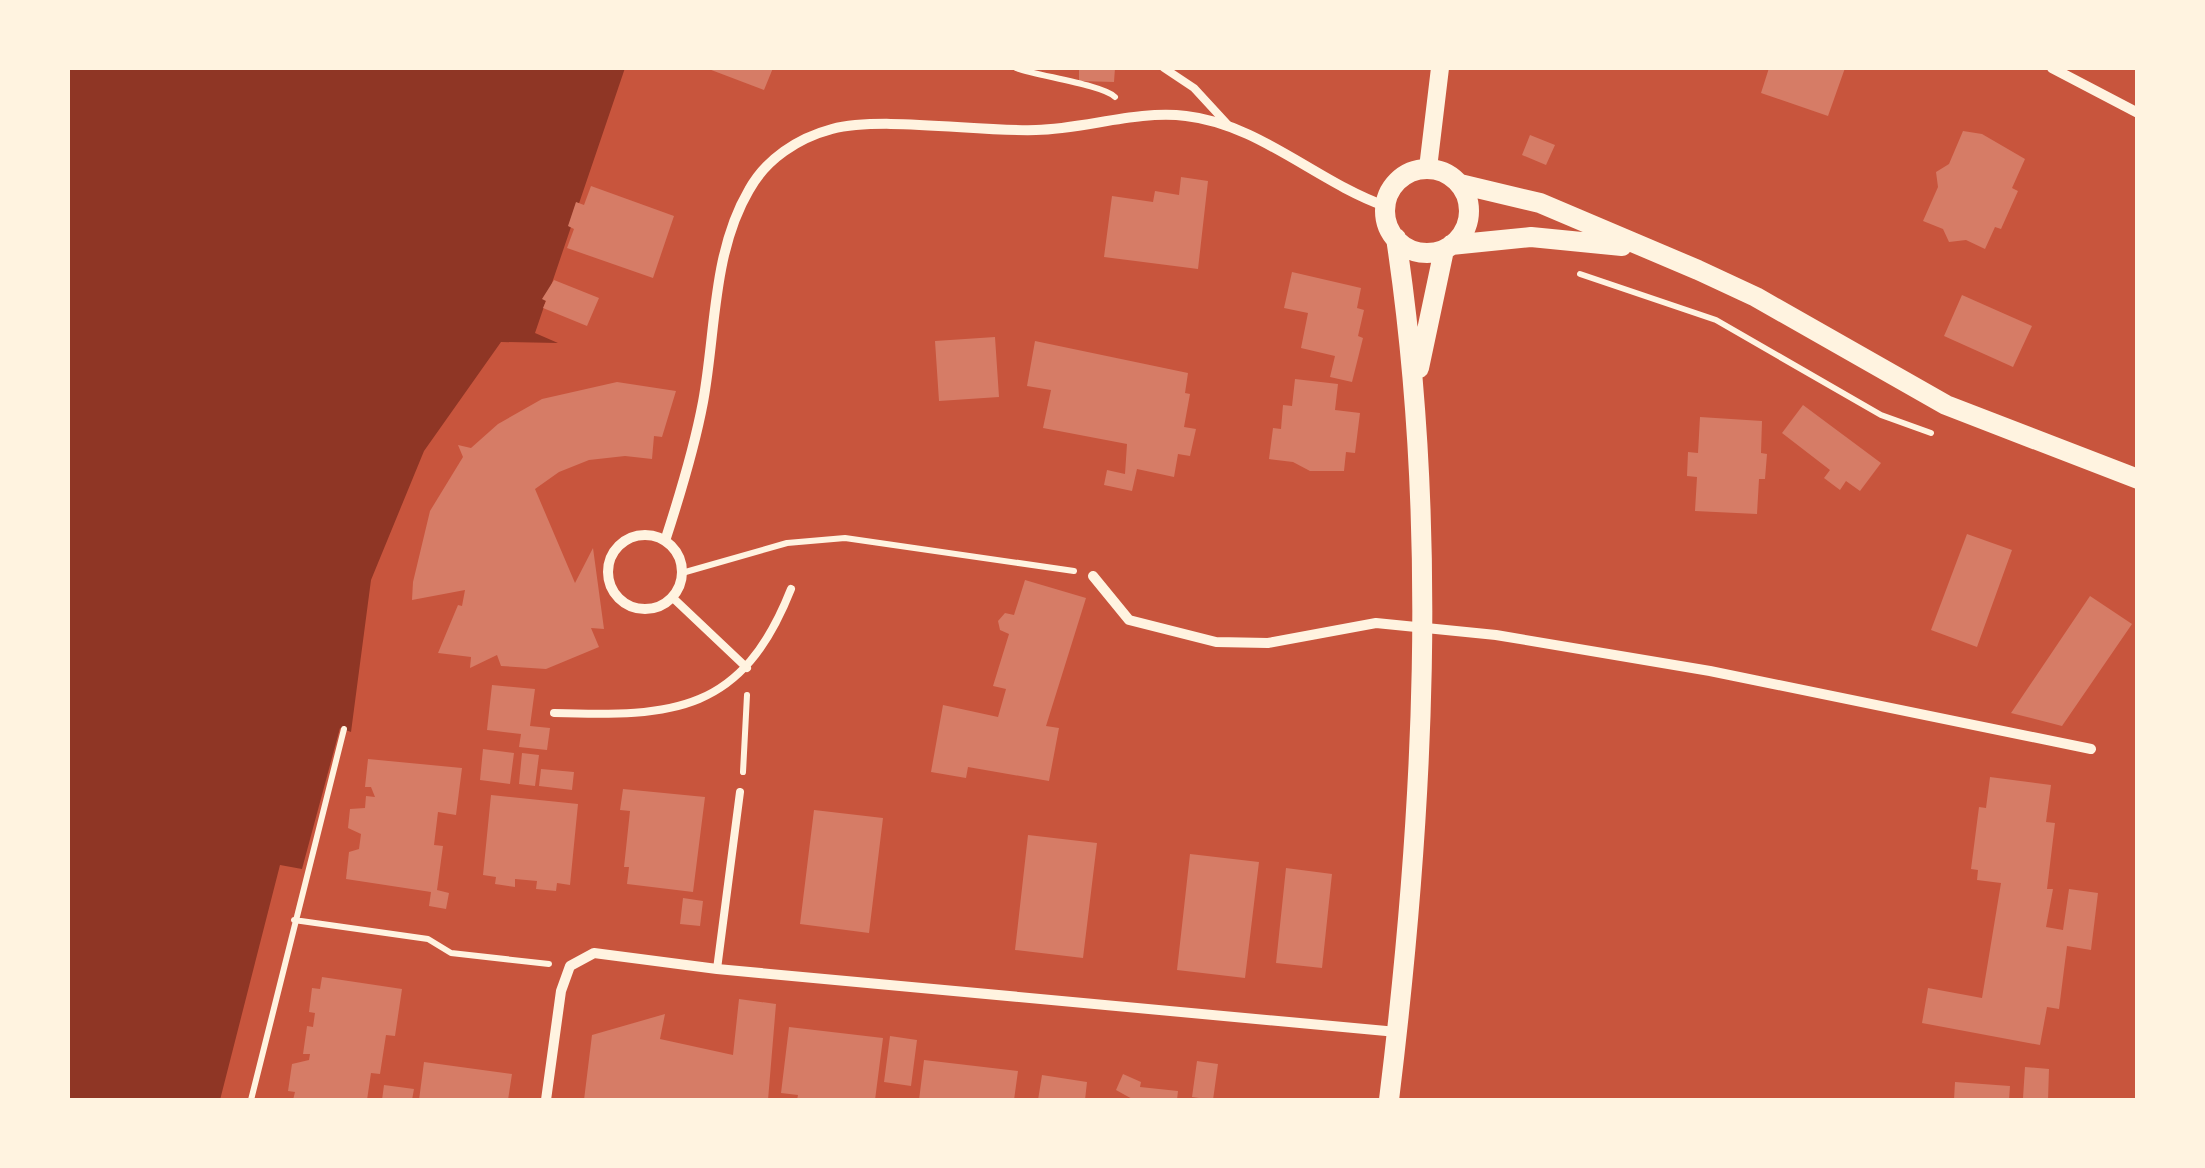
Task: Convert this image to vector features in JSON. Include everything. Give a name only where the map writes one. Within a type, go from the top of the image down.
[{"type":"main road","points":[[1388,1100],[1397,1032],[1424,626],[1416,385],[1396,238],[1385,206],[1404,176],[1428,168],[1460,184],[1540,202],[1756,297],[1946,405],[2138,479]]},
{"type":"main road","points":[[1416,385],[1447,248],[1462,235],[1469,212],[1460,184]]},
{"type":"main road","points":[[1396,238],[1418,252],[1531,237],[1644,248]]},
{"type":"street","points":[[1428,168],[1440,68]]},
{"type":"street","points":[[2052,68],[2138,113]]},
{"type":"street","points":[[665,541],[703,401],[726,248],[750,186],[773,159],[799,142],[834,128],[1039,130],[1186,116],[1228,126],[1385,206]]},
{"type":"street","points":[[644,534],[665,541],[675,550],[682,573],[672,597],[662,604],[631,606],[614,593],[609,581],[609,566],[621,544],[644,534]]},
{"type":"street","points":[[1093,576],[1129,620],[1216,642],[1268,643],[1376,623],[1424,626],[1694,668],[2091,749]]},
{"type":"street","points":[[546,1100],[562,991],[570,966],[594,952],[716,969],[1397,1032]]},
{"type":"lane","points":[[1164,68],[1194,88],[1228,126]]},
{"type":"lane","points":[[554,713],[652,714],[684,708],[716,694],[747,668],[778,623],[791,589]]},
{"type":"lane","points":[[672,597],[747,668]]},
{"type":"lane","points":[[716,969],[740,792]]},
{"type":"path","points":[[1016,68],[1059,82],[1106,89],[1126,120]]},
{"type":"path","points":[[1569,270],[1716,320],[1881,415],[1936,435]]},
{"type":"path","points":[[682,573],[787,542],[845,538],[1053,566],[1093,576]]},
{"type":"path","points":[[740,792],[748,732],[747,668]]},
{"type":"path","points":[[251,1100],[344,730]]},
{"type":"path","points":[[294,920],[428,939],[451,952],[570,966]]},
{"type":"shaded area","points":[[68,68],[625,68],[535,333],[558,343],[501,342],[424,451],[371,580],[351,732],[340,728],[302,869],[280,865],[220,1100],[68,1100]]},
{"type":"building","points":[[706,68],[773,68],[764,90]]},
{"type":"building","points":[[1079,68],[1115,68],[1114,82],[1079,81]]},
{"type":"building","points":[[1769,68],[1845,68],[1828,116],[1761,93]]},
{"type":"building","points":[[1963,131],[1982,134],[2025,159],[2012,188],[2018,191],[2001,229],[1995,227],[1985,249],[1966,240],[1949,242],[1943,229],[1923,221],[1938,187],[1936,172],[1949,164]]},
{"type":"building","points":[[1530,135],[1555,145],[1546,165],[1522,155]]},
{"type":"building","points":[[1181,177],[1208,181],[1198,269],[1104,257],[1112,196],[1153,202],[1155,191],[1179,195]]},
{"type":"building","points":[[591,186],[674,216],[653,278],[567,248],[574,229],[568,226],[576,202],[584,205]]},
{"type":"building","points":[[1292,272],[1361,288],[1357,308],[1364,310],[1358,336],[1363,338],[1352,382],[1330,377],[1335,356],[1301,348],[1308,313],[1284,308]]},
{"type":"building","points":[[554,280],[599,298],[587,326],[543,308],[546,301],[542,299]]},
{"type":"building","points":[[1962,295],[2032,326],[2013,367],[1944,336]]},
{"type":"building","points":[[995,337],[999,397],[939,401],[935,341]]},
{"type":"building","points":[[1035,341],[1188,373],[1185,393],[1190,394],[1184,427],[1196,429],[1190,456],[1178,454],[1174,477],[1137,469],[1132,491],[1104,485],[1107,470],[1125,474],[1127,444],[1043,428],[1051,390],[1027,386]]},
{"type":"building","points":[[1295,379],[1338,384],[1335,410],[1360,413],[1355,453],[1346,452],[1344,471],[1310,471],[1293,462],[1269,459],[1273,428],[1281,429],[1283,405],[1292,406]]},
{"type":"building","points":[[617,382],[676,391],[662,437],[654,436],[652,459],[625,456],[589,460],[559,472],[535,489],[575,583],[593,548],[604,629],[591,628],[599,647],[546,669],[501,666],[497,655],[470,668],[471,657],[438,653],[458,605],[462,606],[465,590],[412,600],[413,582],[430,511],[463,457],[458,445],[471,448],[498,424],[542,399]]},
{"type":"building","points":[[1803,405],[1881,463],[1860,491],[1846,481],[1840,490],[1824,478],[1830,470],[1782,433]]},
{"type":"building","points":[[1700,417],[1762,421],[1761,453],[1767,454],[1765,479],[1759,479],[1757,514],[1695,511],[1697,477],[1687,476],[1688,452],[1698,453]]},
{"type":"building","points":[[1967,534],[2012,550],[1977,647],[1931,630]]},
{"type":"building","points":[[1025,580],[1086,598],[1046,726],[1059,728],[1049,781],[968,767],[966,778],[931,772],[943,705],[998,717],[1006,689],[993,686],[1009,634],[1000,630],[998,621],[1005,613],[1014,615]]},
{"type":"building","points":[[2090,596],[2132,624],[2062,726],[2011,713]]},
{"type":"building","points":[[492,685],[535,689],[530,726],[550,728],[547,750],[519,747],[521,734],[487,730]]},
{"type":"building","points":[[483,749],[514,753],[510,784],[480,780]]},
{"type":"building","points":[[522,753],[539,755],[535,786],[519,784]]},
{"type":"building","points":[[368,759],[462,768],[456,815],[438,812],[434,845],[443,846],[437,890],[449,893],[446,909],[429,906],[431,892],[346,879],[349,852],[359,849],[361,834],[348,828],[350,809],[365,808],[366,796],[375,797],[371,787],[365,787]]},
{"type":"building","points":[[541,769],[574,772],[572,790],[539,786]]},
{"type":"building","points":[[1990,777],[2051,785],[2046,822],[2055,823],[2047,889],[2053,889],[2046,927],[2063,930],[2069,889],[2098,893],[2091,950],[2067,946],[2059,1009],[2047,1007],[2040,1045],[1922,1023],[1928,988],[1982,998],[2001,883],[1977,880],[1978,870],[1971,869],[1979,807],[1986,808]]},
{"type":"building","points":[[623,789],[705,797],[693,892],[627,884],[629,867],[624,867],[630,811],[620,810]]},
{"type":"building","points":[[491,795],[578,804],[570,885],[557,883],[556,891],[536,889],[537,881],[515,879],[515,887],[495,884],[496,877],[483,875]]},
{"type":"building","points":[[814,810],[883,818],[869,933],[800,924]]},
{"type":"building","points":[[1028,835],[1097,843],[1083,958],[1015,950]]},
{"type":"building","points":[[1190,854],[1259,862],[1245,978],[1177,970]]},
{"type":"building","points":[[1286,868],[1332,874],[1322,968],[1276,963]]},
{"type":"building","points":[[683,898],[703,901],[700,926],[680,924]]},
{"type":"building","points":[[322,977],[402,989],[395,1036],[386,1035],[380,1074],[371,1073],[367,1100],[293,1100],[295,1092],[288,1091],[292,1064],[309,1060],[310,1054],[303,1054],[307,1026],[313,1027],[315,1013],[309,1012],[312,988],[320,989]]},
{"type":"building","points":[[739,999],[776,1004],[768,1100],[584,1100],[592,1035],[665,1014],[660,1039],[733,1055]]},
{"type":"building","points":[[789,1027],[883,1038],[875,1100],[797,1100],[798,1095],[781,1093]]},
{"type":"building","points":[[890,1036],[917,1040],[911,1086],[884,1082]]},
{"type":"building","points":[[924,1060],[1018,1071],[1014,1100],[919,1100]]},
{"type":"building","points":[[1197,1061],[1218,1064],[1213,1100],[1192,1097]]},
{"type":"building","points":[[424,1062],[512,1074],[508,1100],[419,1100]]},
{"type":"building","points":[[2025,1067],[2049,1069],[2048,1100],[2023,1098]]},
{"type":"building","points":[[1123,1074],[1141,1082],[1140,1087],[1178,1091],[1177,1100],[1134,1100],[1116,1090]]},
{"type":"building","points":[[1042,1075],[1087,1082],[1085,1100],[1038,1100]]},
{"type":"building","points":[[1955,1082],[2010,1086],[2009,1100],[1954,1100]]},
{"type":"building","points":[[384,1085],[414,1089],[412,1100],[382,1100]]}]
